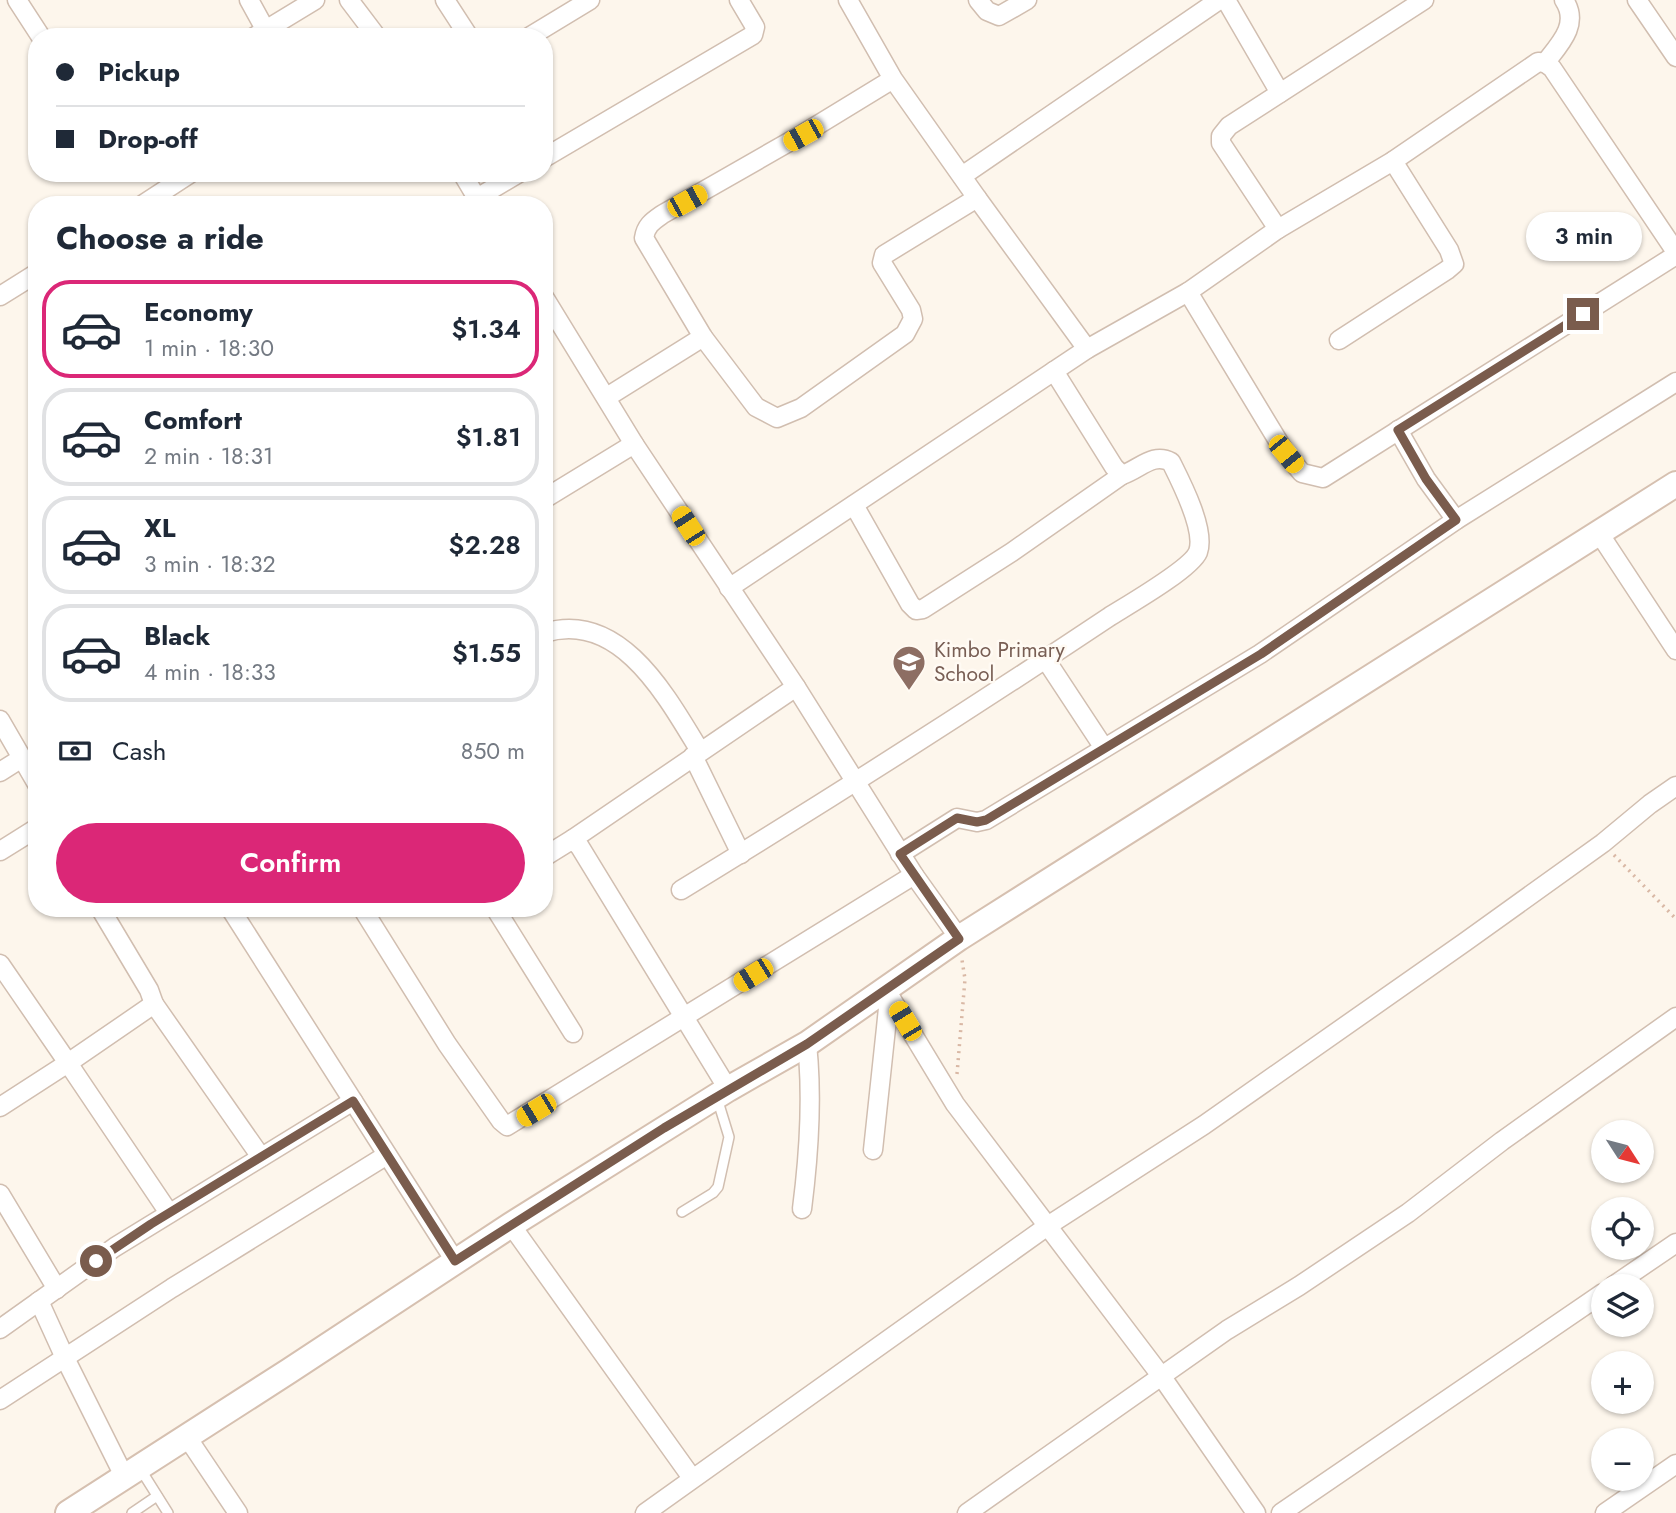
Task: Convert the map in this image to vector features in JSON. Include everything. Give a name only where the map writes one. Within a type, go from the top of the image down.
[{"type":"street","points":[[17,0],[35,28]]},
{"type":"street","points":[[248,0],[257,28]]},
{"type":"street","points":[[267,28],[314,0]]},
{"type":"street","points":[[349,0],[370,28]]},
{"type":"street","points":[[445,0],[463,28]]},
{"type":"street","points":[[544,28],[589,0]]},
{"type":"street","points":[[553,153],[753,35],[755,27],[739,0]]},
{"type":"street","points":[[848,0],[893,79],[1087,349]]},
{"type":"street","points":[[978,0],[987,11],[999,16],[1027,0]]},
{"type":"street","points":[[1278,229],[1221,143],[1228,126],[1424,0]]},
{"type":"street","points":[[1545,63],[1570,26],[1570,16],[1564,0]]},
{"type":"street","points":[[1637,0],[1676,57]]},
{"type":"street","points":[[962,176],[1227,1],[1280,93]]},
{"type":"street","points":[[729,588],[1087,349],[1188,292],[1278,229],[1393,161],[1538,62],[1552,68],[1676,254],[1323,478],[1302,474],[1286,454],[1188,292]]},
{"type":"street","points":[[893,79],[803,135],[650,222],[645,229],[644,238],[703,337],[756,407],[777,418],[793,412],[905,334],[913,319],[911,310],[882,263],[884,255],[977,198]]},
{"type":"street","points":[[1339,340],[1454,264],[1449,250],[1393,161]]},
{"type":"street","points":[[156,196],[177,182]]},
{"type":"street","points":[[486,196],[506,182]]},
{"type":"street","points":[[0,296],[28,279]]},
{"type":"street","points":[[553,311],[634,444],[796,687],[900,854],[959,939]]},
{"type":"street","points":[[607,397],[703,337]]},
{"type":"street","points":[[1054,371],[1114,467],[1122,475]]},
{"type":"street","points":[[900,854],[957,818],[977,822],[986,820],[1261,654],[1456,520],[1676,382]]},
{"type":"street","points":[[1398,430],[1426,479],[1456,520]]},
{"type":"street","points":[[553,494],[634,444]]},
{"type":"street","points":[[681,890],[855,783],[1169,578],[1191,562],[1200,544],[1198,529],[1171,462],[1162,457],[1154,458],[1135,471],[1122,475],[1012,552],[923,609],[916,610],[910,604],[854,505]]},
{"type":"street","points":[[76,1511],[511,1225],[722,1093],[889,995],[959,939],[1676,484]]},
{"type":"street","points":[[1599,533],[1676,650]]},
{"type":"street","points":[[553,630],[565,627],[600,635],[635,658],[651,676],[696,753],[741,854]]},
{"type":"street","points":[[1046,660],[1104,748]]},
{"type":"street","points":[[553,851],[796,687]]},
{"type":"street","points":[[0,720],[28,768]]},
{"type":"street","points":[[0,772],[22,758]]},
{"type":"street","points":[[645,1513],[1049,1226],[1203,1125],[1465,942],[1603,843],[1676,786]]},
{"type":"street","points":[[0,851],[28,834]]},
{"type":"street","points":[[573,839],[636,935],[684,1018],[722,1093]]},
{"type":"street","points":[[368,917],[447,1044],[507,1126],[914,875]]},
{"type":"street","points":[[105,917],[149,990],[154,1004],[261,1157]]},
{"type":"street","points":[[236,917],[455,1261]]},
{"type":"street","points":[[501,917],[572,1033]]},
{"type":"street","points":[[3,974],[68,1063],[169,1213]]},
{"type":"street","points":[[889,995],[955,1104],[1161,1377],[1256,1513]]},
{"type":"street","points":[[873,1150],[889,995]]},
{"type":"street","points":[[0,1107],[154,1004]]},
{"type":"street","points":[[967,1513],[1227,1330],[1299,1286],[1408,1213],[1676,1017]]},
{"type":"street","points":[[802,1209],[811,1086],[807,1044]]},
{"type":"street","points":[[0,1329],[115,1247],[353,1101]]},
{"type":"street","points":[[0,1400],[172,1288],[387,1156]]},
{"type":"street","points":[[0,1194],[57,1289]]},
{"type":"street","points":[[511,1225],[692,1478]]},
{"type":"street","points":[[1631,1274],[1676,1243]]},
{"type":"street","points":[[40,1301],[65,1358],[132,1472]]},
{"type":"street","points":[[1281,1513],[1591,1301]]},
{"type":"street","points":[[187,1437],[238,1513]]},
{"type":"street","points":[[1605,1513],[1676,1464]]},
{"type":"lane","points":[[682,1212],[718,1187],[729,1137],[722,1093]]},
{"type":"lane","points":[[132,1472],[157,1496],[168,1513]]},
{"type":"lane","points":[[132,1513],[157,1496]]},
{"type":"path","points":[[1603,843],[1676,919]]},
{"type":"path","points":[[955,1104],[965,979],[959,939]]},
{"type":"place","name":"Kimbo Primary School","points":[[909,692]]},
{"type":"route","points":[[96,1261],[151,1224],[353,1101],[455,1261],[664,1128],[807,1044],[959,939],[900,854],[957,818],[963,817],[977,822],[986,820],[1137,730],[1261,654],[1456,520],[1426,479],[1398,430],[1583,314]]}]
